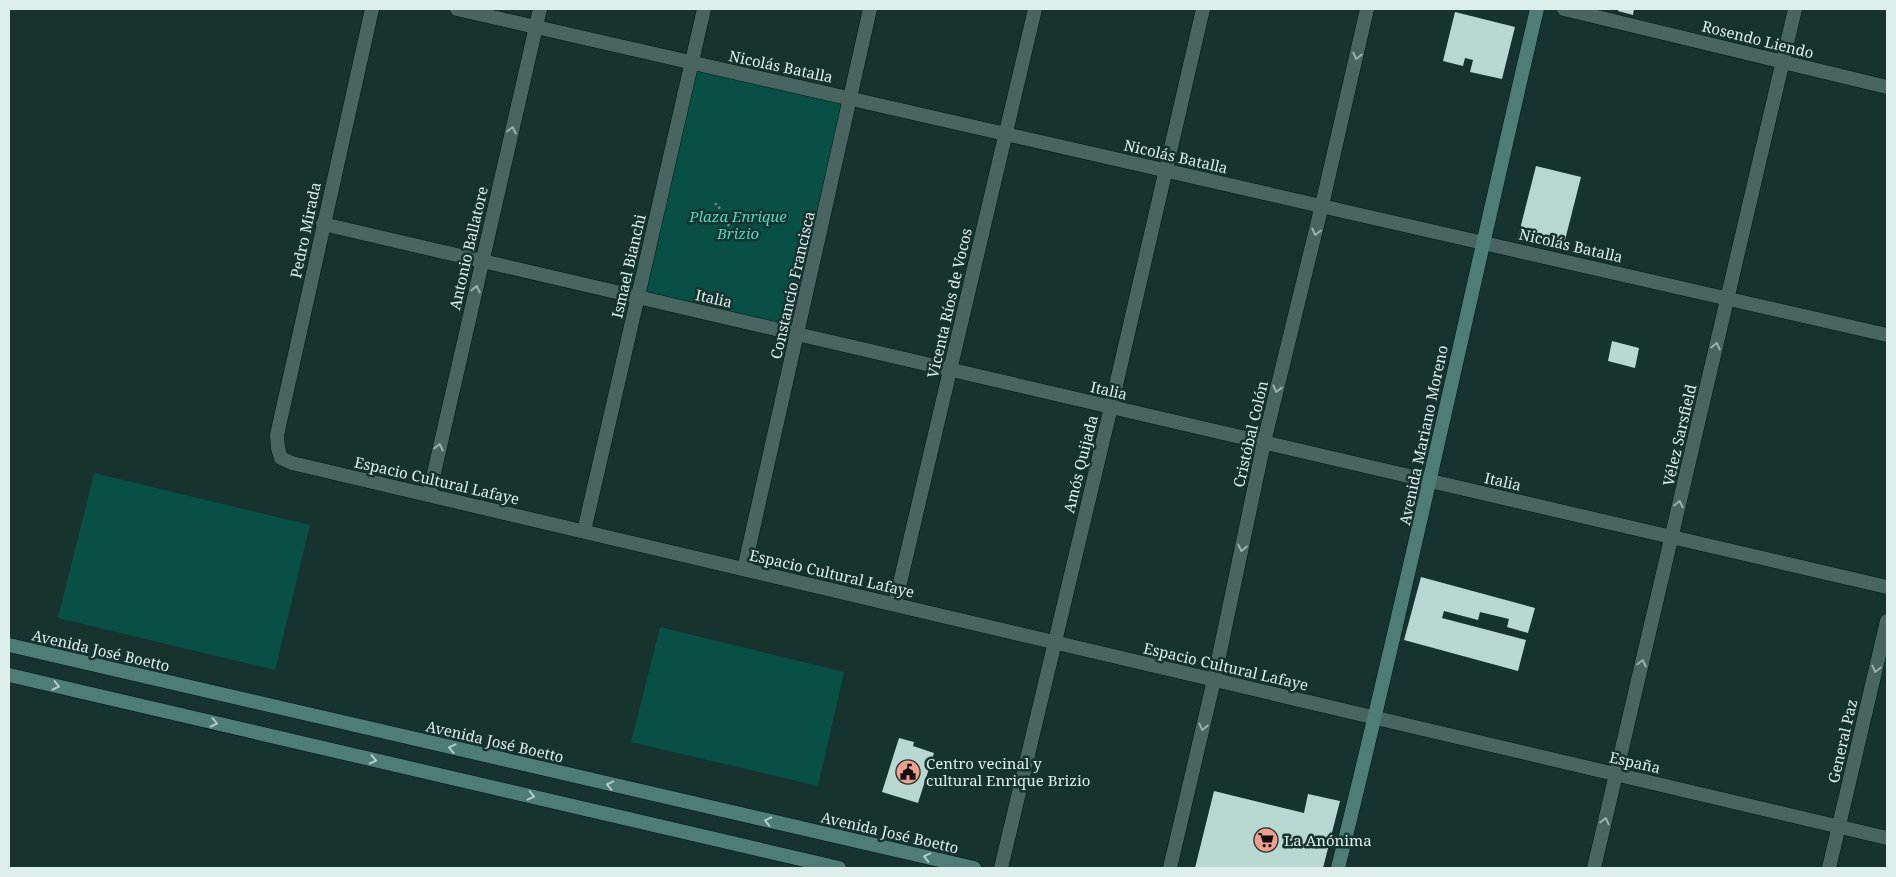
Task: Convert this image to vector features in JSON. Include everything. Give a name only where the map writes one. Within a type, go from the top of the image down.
[{"type":"main road","name":"Avenida Mariano Moreno","points":[[1338,868],[1376,717],[1482,242],[1537,9]]},
{"type":"main road","name":"Avenida José Boetto","points":[[9,645],[974,868]]},
{"type":"main road","points":[[9,675],[839,868]]},
{"type":"street","name":"Pedro Mirada","points":[[281,458],[278,448],[278,435],[323,224],[372,9]]},
{"type":"street","name":"Nicolás Batalla","points":[[457,9],[1887,335]]},
{"type":"street","name":"Antonio Ballatore","points":[[428,494],[540,9]]},
{"type":"street","name":"Ismael Bianchi","points":[[584,531],[704,9]]},
{"type":"street","name":"Constancio Francisca","points":[[744,569],[870,9]]},
{"type":"street","name":"Vicenta Ríos de Vocos","points":[[895,604],[1035,9]]},
{"type":"street","name":"Amós Quijada","points":[[1001,868],[1053,642],[1111,407],[1202,9]]},
{"type":"street","name":"Cristóbal Colón","points":[[1170,868],[1214,680],[1264,442],[1322,205],[1367,9]]},
{"type":"street","name":"Rosendo Liendo","points":[[1564,9],[1887,87]]},
{"type":"street","name":"Vélez Sarsfield","points":[[1594,868],[1795,9]]},
{"type":"street","name":"Italia","points":[[323,224],[1887,587]]},
{"type":"street","name":"Espacio Cultural Lafaye","points":[[281,458],[292,463],[1376,717]]},
{"type":"street","name":"General Paz","points":[[1829,868],[1887,621]]},
{"type":"street","name":"España","points":[[1376,717],[1887,838]]},
{"type":"path","points":[[715,203],[721,210]]},
{"type":"path","points":[[728,224],[731,231]]},
{"type":"green space","name":"Plaza Enrique Brizio","points":[[694,68],[847,101],[795,328],[641,293]]},
{"type":"green space","points":[[94,473],[310,525],[275,670],[58,618]]},
{"type":"green space","points":[[660,627],[844,672],[818,786],[631,742]]},
{"type":"building","points":[[1619,9],[1634,9],[1633,15],[1618,11]]},
{"type":"building","points":[[1455,12],[1515,27],[1502,79],[1470,72],[1473,60],[1465,58],[1463,66],[1443,61]]},
{"type":"building","points":[[1536,166],[1581,177],[1563,248],[1518,237]]},
{"type":"building","points":[[1612,341],[1639,348],[1635,368],[1608,361]]},
{"type":"building","points":[[1421,577],[1535,608],[1528,633],[1507,627],[1509,619],[1480,612],[1478,620],[1444,611],[1442,618],[1526,640],[1518,671],[1404,640]]},
{"type":"building","name":"Centro vecinal y cultural Enrique Brizio","points":[[899,738],[914,742],[913,746],[934,753],[918,803],[882,792]]},
{"type":"building","name":"La Anónima","points":[[1214,791],[1304,813],[1308,794],[1340,801],[1323,868],[1195,868]]},
{"type":"place","name":"Centro vecinal y cultural Enrique Brizio","points":[[908,772]]},
{"type":"place","name":"La Anónima","points":[[1266,840]]}]
